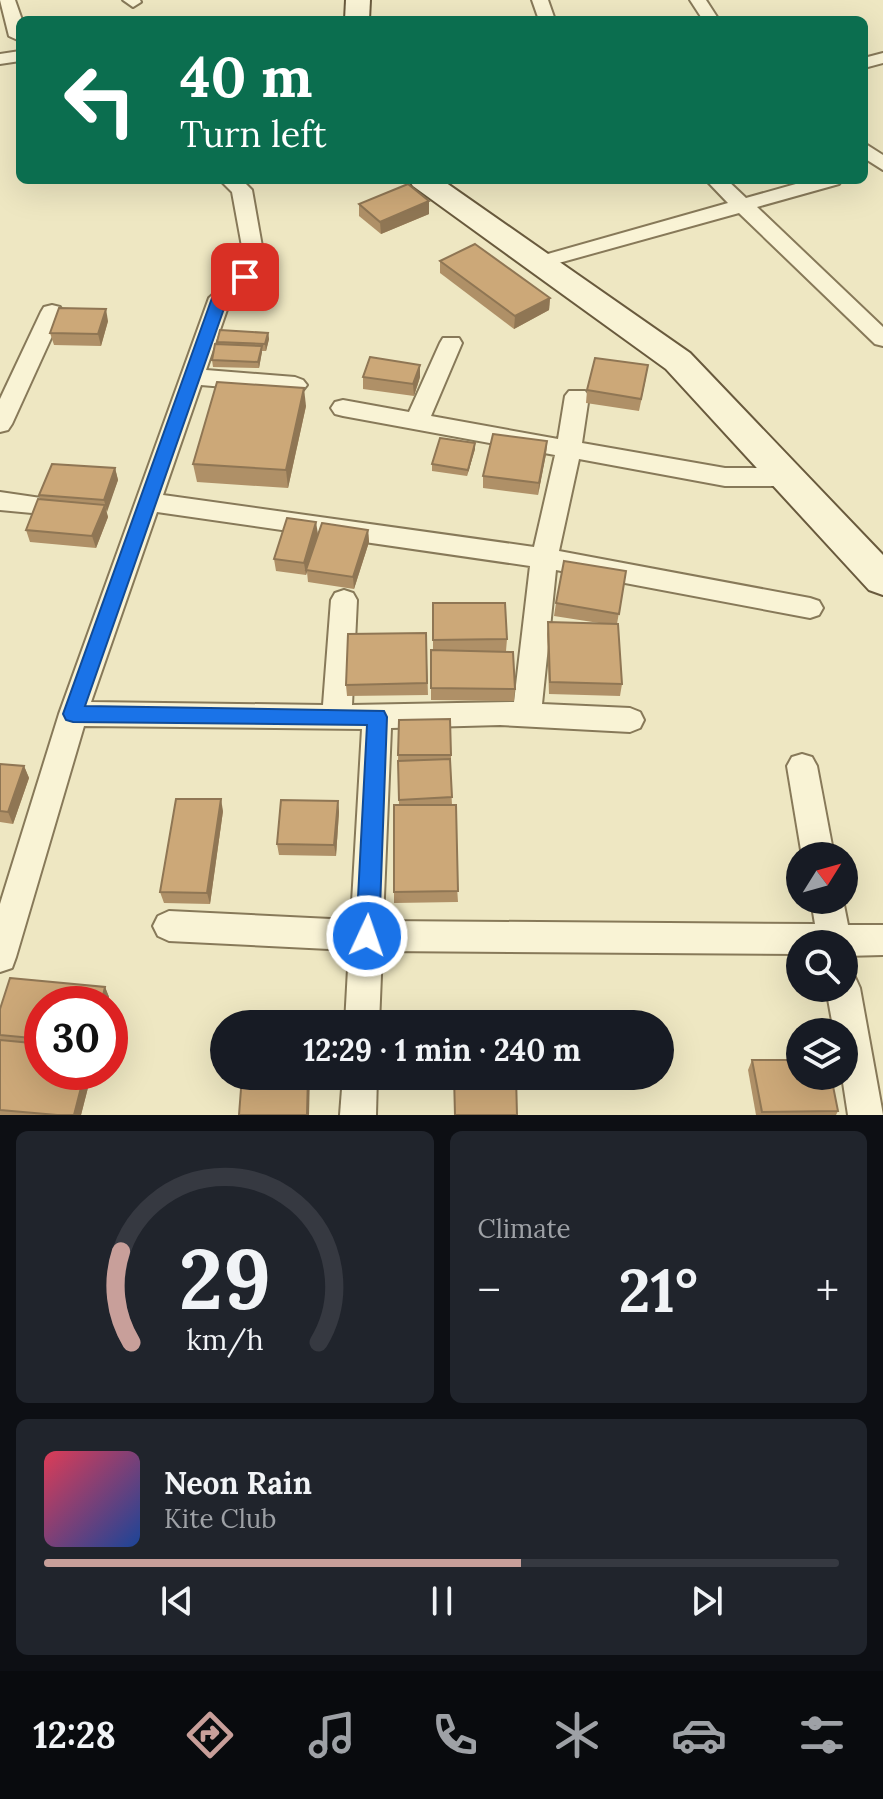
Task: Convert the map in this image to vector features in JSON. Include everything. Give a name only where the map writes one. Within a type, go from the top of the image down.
[{"type":"street","points":[[7,0],[16,29]]},
{"type":"street","points":[[868,153],[883,166]]},
{"type":"street","points":[[0,957],[73,714],[220,298],[245,277],[253,252],[242,190],[235,184]]},
{"type":"street","points":[[428,184],[678,361],[883,580]]},
{"type":"street","points":[[720,184],[883,339]]},
{"type":"street","points":[[537,263],[816,184]]},
{"type":"street","points":[[0,424],[52,312]]},
{"type":"street","points":[[417,421],[451,343]]},
{"type":"street","points":[[193,377],[295,385]]},
{"type":"street","points":[[527,714],[544,558],[569,448],[577,396]]},
{"type":"street","points":[[343,408],[725,477],[789,477]]},
{"type":"street","points":[[0,501],[32,504]]},
{"type":"street","points":[[150,502],[544,558],[810,608]]},
{"type":"street","points":[[337,717],[344,600]]},
{"type":"street","points":[[73,714],[337,717],[527,714],[630,720]]},
{"type":"street","points":[[363,1010],[377,717]]},
{"type":"street","points":[[802,766],[816,842]]},
{"type":"street","points":[[169,926],[367,936],[786,941]]},
{"type":"street","points":[[858,941],[883,940]]},
{"type":"street","points":[[846,1002],[866,1115]]},
{"type":"street","points":[[358,1115],[359,1090]]},
{"type":"building","points":[[408,184],[429,201],[380,222],[359,204]]},
{"type":"building","points":[[475,244],[550,298],[515,316],[440,261]]},
{"type":"building","points":[[59,308],[106,309],[98,334],[50,333]]},
{"type":"building","points":[[220,330],[268,333],[265,344],[217,342]]},
{"type":"building","points":[[215,344],[262,346],[258,362],[212,360]]},
{"type":"building","points":[[370,357],[420,365],[413,384],[363,377]]},
{"type":"building","points":[[595,358],[648,365],[641,399],[587,390]]},
{"type":"building","points":[[217,382],[304,388],[286,470],[193,464]]},
{"type":"building","points":[[493,434],[547,441],[539,483],[483,476]]},
{"type":"building","points":[[440,438],[475,443],[468,470],[432,464]]},
{"type":"building","points":[[52,464],[115,468],[104,500],[39,495]]},
{"type":"building","points":[[38,499],[105,505],[92,536],[26,530]]},
{"type":"building","points":[[287,518],[316,522],[304,563],[274,559]]},
{"type":"building","points":[[322,523],[368,530],[353,577],[306,570]]},
{"type":"building","points":[[564,561],[626,571],[619,614],[556,603]]},
{"type":"building","points":[[433,603],[505,603],[507,639],[433,640]]},
{"type":"building","points":[[548,622],[618,624],[622,684],[550,682]]},
{"type":"building","points":[[426,633],[427,683],[346,685],[348,634]]},
{"type":"building","points":[[431,650],[513,652],[515,689],[431,688]]},
{"type":"building","points":[[450,719],[451,755],[398,755],[399,720]]},
{"type":"building","points":[[450,759],[452,797],[399,800],[398,761]]},
{"type":"building","points":[[0,764],[24,766],[8,812],[0,811]]},
{"type":"building","points":[[176,799],[221,799],[207,893],[160,892]]},
{"type":"building","points":[[281,800],[338,801],[334,845],[277,844]]},
{"type":"building","points":[[394,805],[456,805],[458,891],[394,892]]},
{"type":"building","points":[[10,978],[94,986],[24,986],[24,1037],[0,1035],[0,1009]]},
{"type":"building","points":[[0,1040],[24,1042],[24,1090],[80,1090],[74,1115],[0,1110]]},
{"type":"building","points":[[752,1060],[786,1060],[786,1090],[834,1090],[838,1111],[762,1112]]},
{"type":"building","points":[[241,1090],[308,1090],[307,1115],[239,1115]]},
{"type":"building","points":[[454,1090],[516,1090],[517,1115],[455,1115]]},
{"type":"route","points":[[245,277],[220,298],[73,714],[377,717],[367,936]]}]
